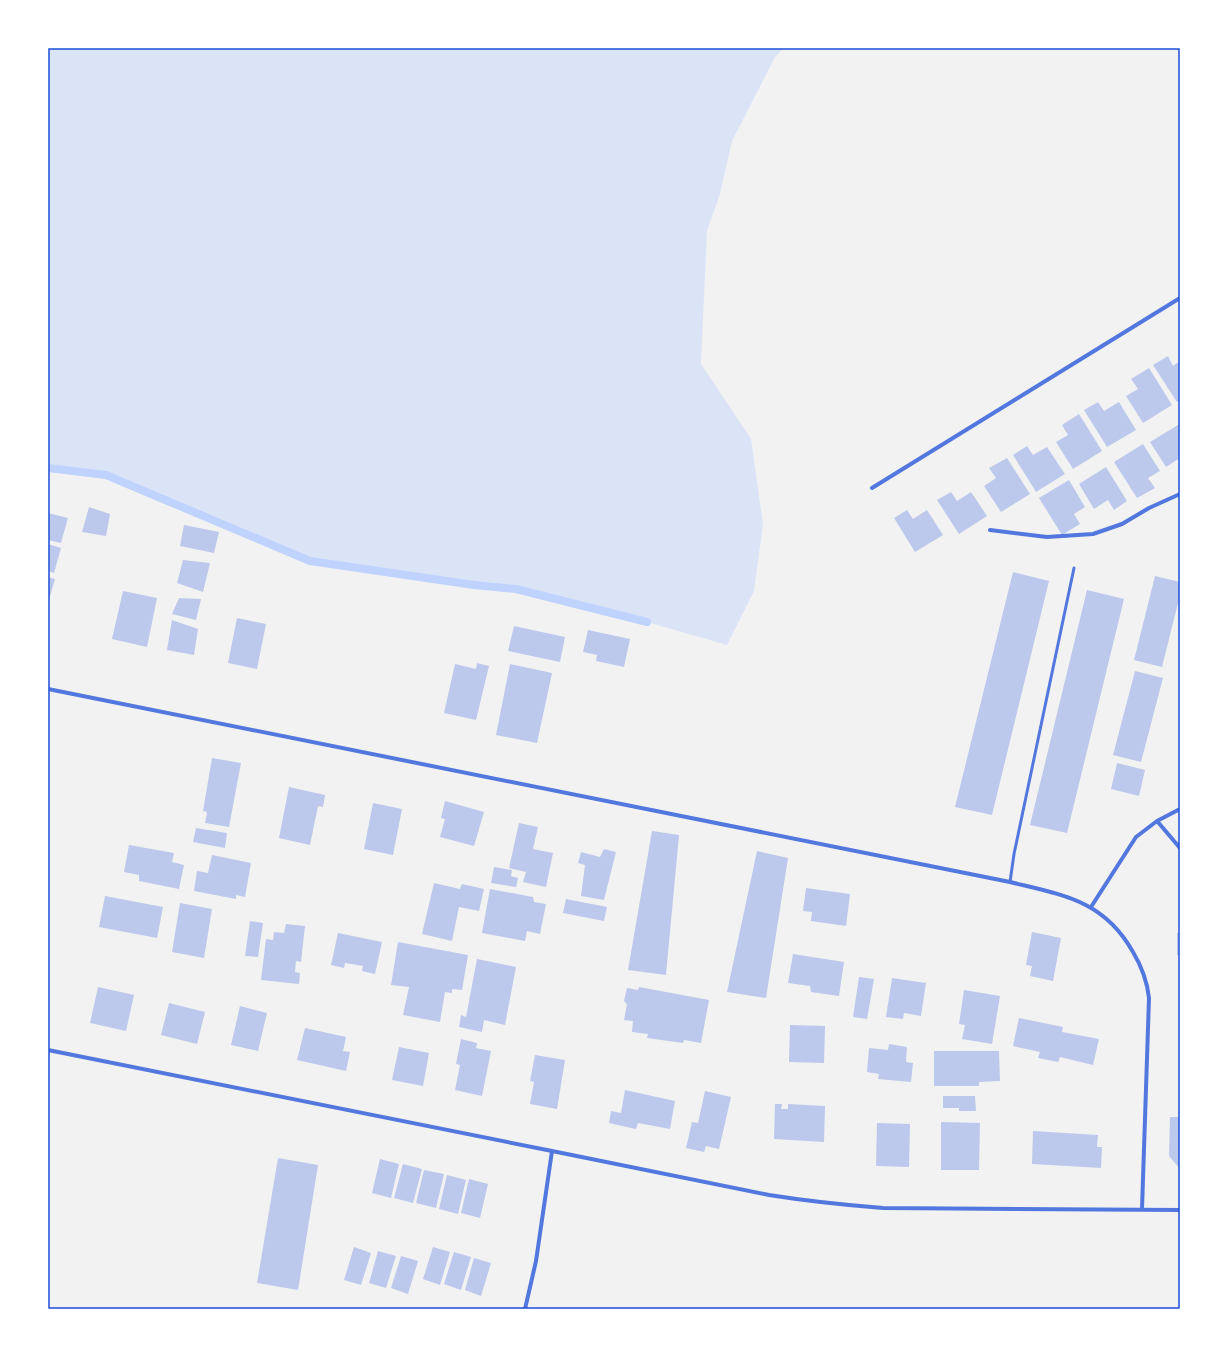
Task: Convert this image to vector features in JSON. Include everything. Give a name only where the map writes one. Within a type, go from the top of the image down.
[{"type":"street","points":[[872,488],[1180,298]]},
{"type":"street","points":[[990,530],[1047,537],[1093,534],[1122,524],[1149,508],[1180,494]]},
{"type":"street","points":[[48,689],[1010,882],[1059,894],[1091,907],[1118,928],[1140,965],[1148,986],[1149,998],[1142,1209]]},
{"type":"street","points":[[1091,907],[1136,837],[1157,821],[1180,809]]},
{"type":"street","points":[[1157,821],[1180,848]]},
{"type":"street","points":[[48,1050],[769,1195],[835,1204],[883,1208],[1180,1210]]},
{"type":"street","points":[[526,1309],[536,1262],[552,1151]]},
{"type":"lane","points":[[1010,882],[1014,854],[1074,568]]},
{"type":"shaded area","points":[[48,48],[784,48],[775,57],[732,141],[720,194],[707,231],[701,364],[751,439],[763,524],[754,591],[727,645],[647,622],[516,589],[474,585],[310,561],[106,475],[48,468]]},
{"type":"building","points":[[1168,356],[1173,366],[1180,361],[1180,400],[1177,402],[1153,365]]},
{"type":"building","points":[[1149,368],[1172,405],[1143,423],[1126,396],[1138,389],[1131,379]]},
{"type":"building","points":[[1098,402],[1104,411],[1119,402],[1136,430],[1107,447],[1084,410]]},
{"type":"building","points":[[1079,414],[1102,451],[1073,469],[1056,442],[1068,435],[1062,425]]},
{"type":"building","points":[[1178,425],[1180,428],[1180,458],[1166,467],[1150,442]]},
{"type":"building","points":[[1143,444],[1160,471],[1148,478],[1155,488],[1137,498],[1114,462]]},
{"type":"building","points":[[1027,446],[1033,455],[1047,447],[1065,474],[1036,492],[1013,455]]},
{"type":"building","points":[[1007,458],[1030,494],[1001,512],[984,486],[996,478],[989,468]]},
{"type":"building","points":[[1106,467],[1127,501],[1114,510],[1108,500],[1094,509],[1079,484]]},
{"type":"building","points":[[1069,480],[1085,507],[1074,514],[1080,524],[1062,535],[1039,498]]},
{"type":"building","points":[[951,492],[957,501],[971,492],[987,516],[959,534],[937,500]]},
{"type":"building","points":[[89,507],[110,514],[106,536],[82,532]]},
{"type":"building","points":[[907,510],[913,519],[927,510],[943,535],[915,552],[894,518]]},
{"type":"building","points":[[48,513],[68,518],[61,543],[48,540]]},
{"type":"building","points":[[184,525],[219,532],[214,553],[180,546]]},
{"type":"building","points":[[48,544],[61,548],[54,573],[48,571]]},
{"type":"building","points":[[183,560],[210,563],[203,592],[177,583]]},
{"type":"building","points":[[1013,572],[1049,581],[992,815],[955,807]]},
{"type":"building","points":[[1155,576],[1180,582],[1180,595],[1162,667],[1134,660]]},
{"type":"building","points":[[48,577],[55,579],[48,603]]},
{"type":"building","points":[[1087,590],[1124,599],[1067,833],[1030,825]]},
{"type":"building","points":[[123,591],[157,598],[147,647],[112,639]]},
{"type":"building","points":[[179,598],[201,599],[196,620],[172,614]]},
{"type":"building","points":[[237,618],[266,624],[257,669],[228,663]]},
{"type":"building","points":[[172,620],[198,629],[194,655],[167,650]]},
{"type":"building","points":[[514,626],[565,637],[560,662],[508,651]]},
{"type":"building","points":[[588,630],[630,639],[624,667],[596,661],[597,655],[583,652]]},
{"type":"building","points":[[477,663],[489,666],[476,720],[444,713],[455,664],[476,669]]},
{"type":"building","points":[[510,664],[552,673],[537,743],[496,735]]},
{"type":"building","points":[[1135,671],[1163,678],[1141,762],[1113,755]]},
{"type":"building","points":[[212,758],[241,763],[229,827],[205,823],[207,812],[203,811]]},
{"type":"building","points":[[1117,763],[1145,770],[1139,796],[1111,789]]},
{"type":"building","points":[[289,787],[325,795],[323,807],[318,806],[310,845],[279,838]]},
{"type":"building","points":[[445,801],[484,812],[474,846],[440,837],[445,819],[441,818]]},
{"type":"building","points":[[373,803],[402,809],[393,855],[364,849]]},
{"type":"building","points":[[519,823],[538,827],[533,849],[553,853],[546,887],[523,882],[526,872],[509,868]]},
{"type":"building","points":[[196,828],[227,833],[225,848],[193,842]]},
{"type":"building","points":[[652,831],[679,835],[666,975],[628,970]]},
{"type":"building","points":[[129,845],[174,853],[172,862],[184,865],[179,889],[139,881],[139,875],[124,872]]},
{"type":"building","points":[[604,849],[616,852],[604,900],[581,896],[585,865],[578,863],[581,852],[600,857]]},
{"type":"building","points":[[757,851],[788,858],[766,998],[727,992]]},
{"type":"building","points":[[212,855],[251,863],[245,897],[236,895],[236,899],[194,891],[197,871],[208,873]]},
{"type":"building","points":[[494,867],[512,870],[511,876],[518,878],[516,887],[491,883]]},
{"type":"building","points":[[434,883],[460,889],[462,884],[484,889],[479,911],[459,907],[452,941],[422,934]]},
{"type":"building","points":[[806,888],[850,894],[846,926],[811,921],[812,912],[803,911]]},
{"type":"building","points":[[490,889],[533,897],[534,902],[546,904],[540,934],[527,931],[525,941],[482,933]]},
{"type":"building","points":[[105,896],[163,907],[157,938],[99,927]]},
{"type":"building","points":[[566,899],[607,907],[604,921],[563,913]]},
{"type":"building","points":[[180,903],[212,909],[204,958],[172,952]]},
{"type":"building","points":[[250,921],[263,923],[258,957],[245,956]]},
{"type":"building","points":[[286,924],[305,926],[301,962],[296,961],[295,972],[300,973],[299,984],[261,980],[266,939],[273,940],[274,932],[284,933]]},
{"type":"building","points":[[1032,932],[1061,938],[1053,981],[1030,976],[1032,966],[1026,965]]},
{"type":"building","points":[[338,933],[382,942],[375,974],[362,971],[363,966],[345,963],[344,968],[331,965]]},
{"type":"building","points":[[1177,933],[1180,933],[1180,955],[1177,955]]},
{"type":"building","points":[[398,942],[468,955],[462,990],[452,989],[452,993],[445,992],[440,1022],[403,1015],[409,987],[391,985]]},
{"type":"building","points":[[793,954],[844,962],[839,996],[811,992],[810,986],[788,983]]},
{"type":"building","points":[[477,959],[516,967],[505,1025],[484,1020],[482,1032],[459,1027],[461,1015],[466,1017]]},
{"type":"building","points":[[859,977],[874,979],[867,1019],[853,1017]]},
{"type":"building","points":[[892,978],[926,983],[921,1016],[904,1013],[903,1019],[886,1017]]},
{"type":"building","points":[[98,987],[134,995],[126,1031],[90,1023]]},
{"type":"building","points":[[639,987],[709,1000],[701,1043],[684,1040],[683,1043],[647,1038],[648,1034],[632,1032],[633,1021],[624,1020],[627,1004],[624,1001],[627,988],[638,990]]},
{"type":"building","points":[[964,990],[1000,996],[992,1044],[962,1039],[965,1025],[959,1024]]},
{"type":"building","points":[[169,1003],[205,1012],[197,1044],[161,1035]]},
{"type":"building","points":[[240,1006],[267,1013],[258,1051],[231,1045]]},
{"type":"building","points":[[1019,1018],[1063,1027],[1062,1032],[1099,1039],[1093,1065],[1060,1057],[1058,1062],[1038,1058],[1040,1052],[1013,1046]]},
{"type":"building","points":[[790,1025],[825,1026],[824,1063],[789,1062]]},
{"type":"building","points":[[305,1028],[346,1037],[343,1051],[350,1052],[346,1071],[297,1060]]},
{"type":"building","points":[[461,1039],[477,1043],[476,1048],[491,1051],[482,1096],[455,1090],[460,1065],[456,1064]]},
{"type":"building","points":[[889,1044],[907,1047],[906,1062],[913,1063],[911,1082],[878,1079],[879,1074],[867,1072],[869,1048],[888,1050]]},
{"type":"building","points":[[399,1047],[429,1053],[423,1086],[392,1080]]},
{"type":"building","points":[[934,1051],[999,1051],[1000,1081],[979,1082],[979,1086],[934,1086]]},
{"type":"building","points":[[535,1055],[565,1060],[557,1109],[530,1104],[534,1082],[530,1081]]},
{"type":"building","points":[[625,1090],[675,1101],[670,1129],[638,1123],[636,1129],[609,1123],[611,1111],[621,1113]]},
{"type":"building","points":[[705,1091],[731,1097],[719,1149],[706,1146],[704,1152],[686,1148],[692,1122],[698,1123]]},
{"type":"building","points":[[943,1096],[975,1096],[976,1111],[959,1111],[959,1108],[943,1108]]},
{"type":"building","points":[[775,1104],[782,1104],[781,1109],[788,1109],[788,1104],[825,1106],[824,1142],[774,1139]]},
{"type":"building","points":[[1170,1117],[1180,1117],[1180,1169],[1169,1156]]},
{"type":"building","points":[[941,1122],[980,1123],[979,1170],[941,1170]]},
{"type":"building","points":[[877,1123],[910,1124],[909,1167],[876,1166]]},
{"type":"building","points":[[1033,1131],[1098,1135],[1097,1147],[1102,1147],[1101,1168],[1032,1164]]},
{"type":"building","points":[[278,1158],[318,1165],[298,1290],[257,1283]]},
{"type":"building","points":[[380,1159],[399,1164],[391,1198],[372,1193]]},
{"type":"building","points":[[403,1164],[422,1169],[413,1203],[394,1198]]},
{"type":"building","points":[[424,1170],[444,1174],[436,1208],[416,1203]]},
{"type":"building","points":[[447,1175],[466,1180],[458,1214],[439,1209]]},
{"type":"building","points":[[469,1179],[488,1184],[480,1218],[461,1213]]},
{"type":"building","points":[[354,1247],[371,1253],[361,1285],[344,1280]]},
{"type":"building","points":[[433,1247],[450,1252],[440,1285],[423,1279]]},
{"type":"building","points":[[378,1251],[396,1256],[386,1288],[369,1283]]},
{"type":"building","points":[[454,1252],[471,1257],[461,1290],[444,1284]]},
{"type":"building","points":[[401,1256],[418,1261],[408,1294],[391,1288]]},
{"type":"building","points":[[474,1258],[491,1263],[481,1296],[465,1290]]},
{"type":"waterway","points":[[48,468],[106,475],[310,561],[474,585],[516,589],[647,622]]}]
